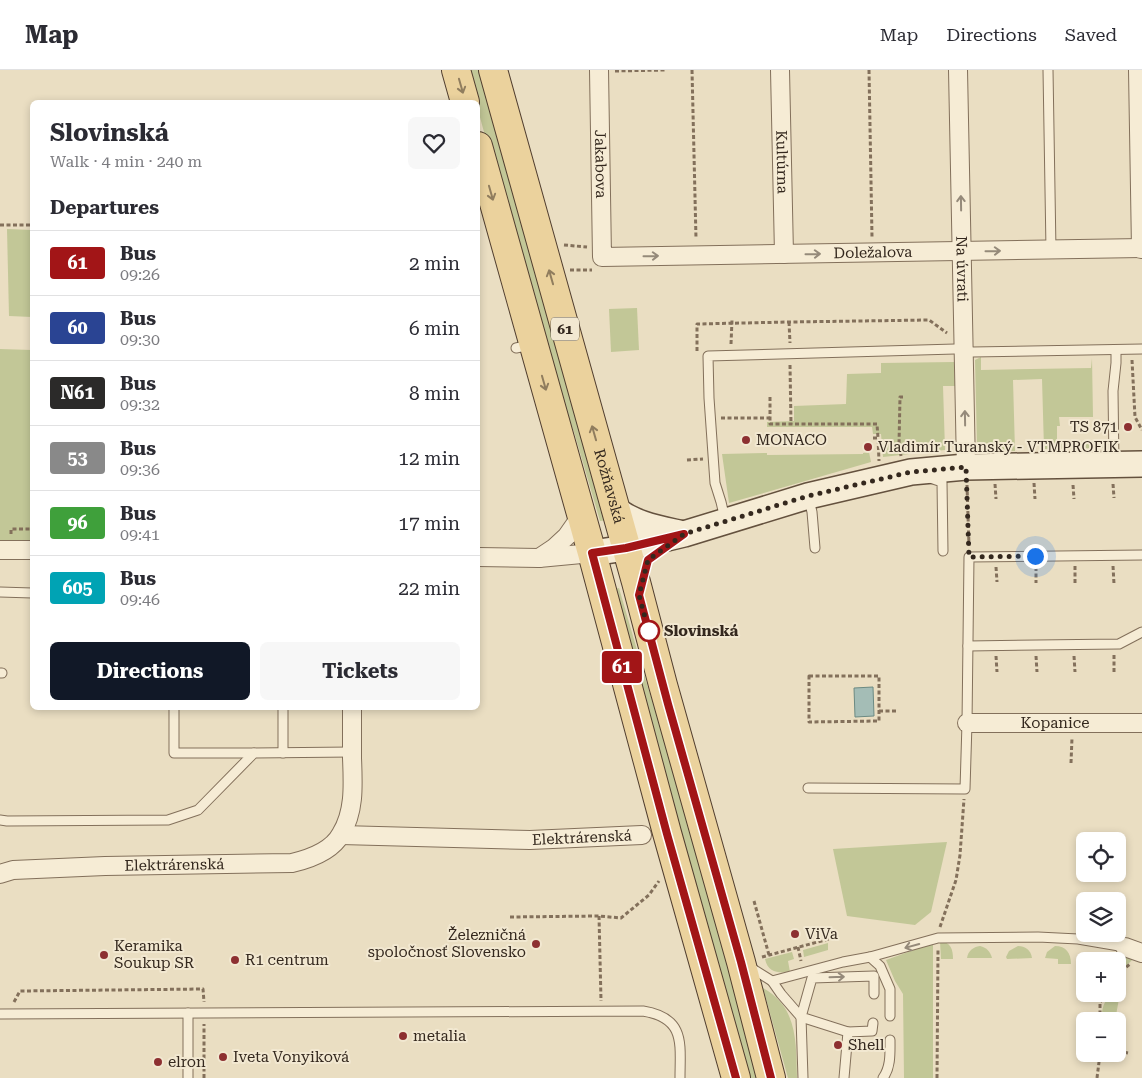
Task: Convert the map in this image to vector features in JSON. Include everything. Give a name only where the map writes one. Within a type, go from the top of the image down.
[{"type":"main road","points":[[456,70],[464,100]]},
{"type":"main road","name":"Rožňavská","points":[[493,70],[671,714],[751,959],[771,1078]]},
{"type":"main road","name":"61","points":[[480,155],[525,346],[592,553],[667,834],[736,1078]]},
{"type":"street","name":"Kultúrna","points":[[780,70],[784,254]]},
{"type":"street","name":"Na úvrati","points":[[958,70],[966,467]]},
{"type":"street","points":[[1138,70],[1142,248]]},
{"type":"street","name":"Jakabova","points":[[599,71],[602,257]]},
{"type":"street","name":"Doležalova","points":[[602,257],[1142,248]]},
{"type":"street","points":[[480,558],[539,558],[626,548],[684,534],[906,465],[1113,471],[1142,464]]},
{"type":"street","points":[[615,509],[638,522],[684,534]]},
{"type":"street","points":[[539,558],[567,536],[581,516]]},
{"type":"street","points":[[639,595],[648,560],[684,534]]},
{"type":"street","points":[[0,550],[30,550]]},
{"type":"street","points":[[341,836],[352,804],[352,710]]},
{"type":"street","name":"Kopanice","points":[[968,723],[1142,723]]},
{"type":"street","name":"Elektrárenská","points":[[0,874],[13,870],[105,866],[292,864],[318,854],[341,836],[530,840],[642,835]]},
{"type":"lane","points":[[1048,70],[1051,250]]},
{"type":"lane","points":[[725,521],[715,484],[708,356],[964,349],[972,352],[1142,349]]},
{"type":"lane","points":[[1113,471],[1112,391],[1116,350]]},
{"type":"lane","points":[[906,465],[942,482],[943,551]]},
{"type":"lane","points":[[808,496],[812,512],[815,548]]},
{"type":"lane","points":[[808,788],[965,789],[968,723],[969,557],[1142,554]]},
{"type":"lane","points":[[0,592],[30,593]]},
{"type":"lane","points":[[968,646],[1114,645],[1142,632]]},
{"type":"lane","points":[[174,710],[174,753],[352,752]]},
{"type":"lane","points":[[283,710],[283,753]]},
{"type":"lane","points":[[0,820],[168,820],[198,810],[254,754]]},
{"type":"lane","points":[[772,981],[938,938],[1078,939],[1134,953]]},
{"type":"lane","points":[[870,957],[880,966],[890,989],[890,1016]]},
{"type":"lane","points":[[751,959],[772,981],[801,1017],[848,1032],[872,1031],[873,1023]]},
{"type":"lane","points":[[803,1078],[801,1017],[812,978],[874,976],[874,994]]},
{"type":"lane","points":[[4,1014],[643,1011],[654,1013],[664,1018],[674,1026],[678,1033],[680,1041],[680,1078]]},
{"type":"lane","points":[[188,1013],[188,1078]]},
{"type":"lane","points":[[844,1078],[848,1032]]},
{"type":"lane","points":[[883,1078],[890,1062],[890,1040]]},
{"type":"path","points":[[599,71],[667,70]]},
{"type":"path","points":[[692,70],[696,255]]},
{"type":"path","points":[[869,70],[872,253]]},
{"type":"path","points":[[0,225],[30,226]]},
{"type":"path","points":[[558,243],[592,247],[602,257]]},
{"type":"path","points":[[697,352],[697,324],[929,320],[949,335]]},
{"type":"path","points":[[731,322],[732,355]]},
{"type":"path","points":[[789,322],[791,424]]},
{"type":"path","points":[[1132,349],[1135,417],[1142,430]]},
{"type":"path","points":[[770,397],[770,424],[877,424],[879,464]]},
{"type":"path","points":[[903,397],[900,397],[899,444],[906,465]]},
{"type":"path","points":[[711,428],[720,418],[770,418]]},
{"type":"path","points":[[873,438],[878,438]]},
{"type":"path","points":[[966,467],[969,557]]},
{"type":"path","points":[[1113,471],[1114,498]]},
{"type":"path","points":[[1073,479],[1074,499]]},
{"type":"path","points":[[1034,480],[1035,499]]},
{"type":"path","points":[[995,481],[996,499]]},
{"type":"path","points":[[1113,555],[1114,584]]},
{"type":"path","points":[[1074,556],[1075,584]]},
{"type":"path","points":[[1073,645],[1075,672]]},
{"type":"path","points":[[1114,645],[1114,672]]},
{"type":"path","points":[[809,676],[879,676],[879,711],[879,721],[809,722],[809,676]]},
{"type":"path","points":[[879,711],[898,710]]},
{"type":"path","points":[[1071,763],[1072,732]]},
{"type":"path","points":[[938,930],[956,880],[960,855],[965,789]]},
{"type":"path","points":[[510,917],[599,916],[621,918],[649,895],[661,878]]},
{"type":"path","points":[[754,901],[769,955]]},
{"type":"path","points":[[599,916],[601,1011]]},
{"type":"path","points":[[751,959],[836,937]]},
{"type":"path","points":[[937,1078],[938,942]]},
{"type":"path","points":[[1126,965],[1134,953]]},
{"type":"path","points":[[190,983],[190,989]]},
{"type":"path","points":[[4,1014],[20,991],[203,989],[204,1078]]},
{"type":"path","points":[[1097,1078],[1099,1062]]},
{"type":"green space","points":[[466,70],[484,70],[609,520],[600,521],[574,432],[547,363],[480,117],[480,100],[477,100]]},
{"type":"green space","points":[[7,229],[30,230],[30,317],[9,316]]},
{"type":"green space","points":[[637,308],[639,350],[611,352],[609,309]]},
{"type":"green space","points":[[0,349],[30,350],[30,541],[0,540]]},
{"type":"green space","points":[[981,357],[981,370],[1091,368],[1092,358],[1093,417],[1059,417],[1060,426],[1057,426],[1057,441],[1108,442],[1107,448],[1044,449],[1042,379],[1013,380],[1015,451],[981,450],[977,445],[975,360]]},
{"type":"green space","points":[[954,362],[955,386],[943,386],[945,450],[883,457],[881,434],[873,434],[872,427],[767,427],[767,422],[794,421],[794,406],[846,404],[847,374],[881,373],[881,363]]},
{"type":"green space","points":[[869,452],[871,462],[729,503],[722,454],[863,454]]},
{"type":"green space","points":[[619,588],[649,691],[675,762],[763,1078],[746,1078],[610,590]]},
{"type":"green space","points":[[947,842],[931,912],[915,925],[847,916],[833,849]]},
{"type":"green space","points":[[940,941],[947,943],[951,947],[953,959],[941,959]]},
{"type":"green space","points":[[828,943],[828,950],[804,957],[803,950]]},
{"type":"green space","points":[[933,943],[933,1078],[904,1078],[903,994],[886,960]]},
{"type":"green space","points":[[980,946],[988,950],[992,958],[967,958],[971,950]]},
{"type":"green space","points":[[1018,946],[1027,949],[1032,958],[1007,959],[1009,951]]},
{"type":"green space","points":[[1055,946],[1062,947],[1067,951],[1071,964],[1058,964],[1058,959],[1045,958],[1047,952]]},
{"type":"green space","points":[[792,952],[794,959],[788,961],[790,972],[771,970],[766,964],[765,959]]},
{"type":"green space","points":[[1126,956],[1135,957],[1126,966]]},
{"type":"green space","points":[[763,988],[783,1005],[789,1016],[795,1039],[797,1078],[788,1078]]},
{"type":"green space","points":[[1105,1002],[1118,1002],[1117,1012],[1103,1012]]},
{"type":"water","points":[[873,687],[874,716],[855,717],[854,688]]},
{"type":"bus line","name":"61","points":[[736,1078],[667,834],[592,553],[626,548],[684,534],[648,560],[639,595],[741,962],[771,1078]]},
{"type":"place","name":"TS 871","points":[[1128,427]]},
{"type":"place","name":"MONACO","points":[[746,440]]},
{"type":"place","name":"Vladimír Turanský - VTMPROFIK","points":[[868,447]]},
{"type":"place","name":"Slovinská","points":[[649,631]]},
{"type":"place","name":"ViVa","points":[[795,934]]},
{"type":"place","name":"Železničná spoločnosť Slovensko","points":[[536,944]]},
{"type":"place","name":"Keramika Soukup SR","points":[[104,955]]},
{"type":"place","name":"R1 centrum","points":[[235,960]]},
{"type":"place","name":"metalia","points":[[403,1036]]},
{"type":"place","name":"Shell","points":[[838,1045]]},
{"type":"place","name":"Iveta Vonyiková","points":[[223,1057]]},
{"type":"place","name":"elron","points":[[158,1062]]},
{"type":"route","points":[[649,631],[650,636],[639,595],[648,560],[684,534],[808,496],[911,472],[966,467],[969,557],[1035,556]]}]
